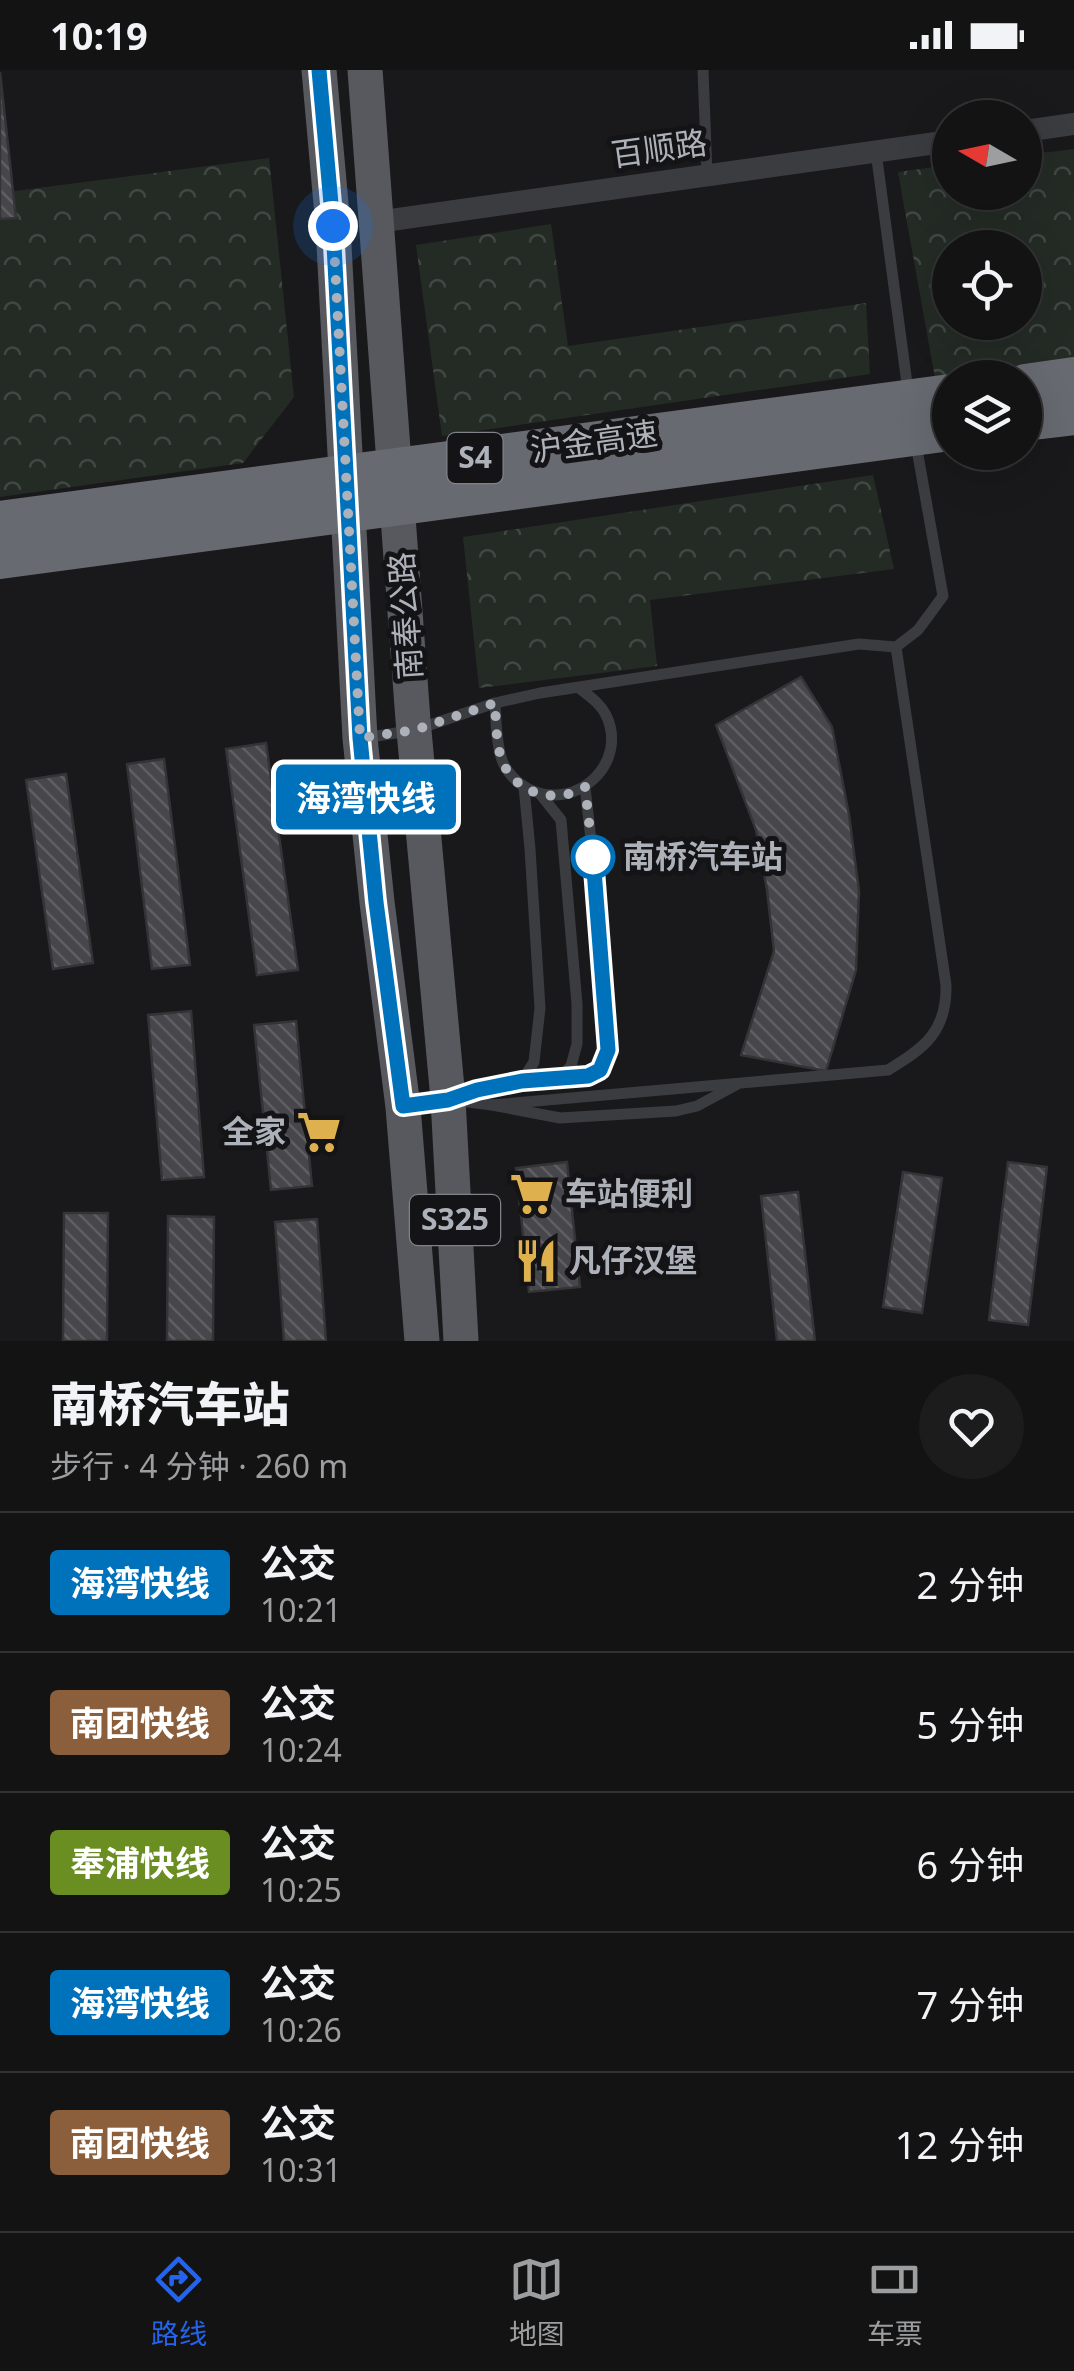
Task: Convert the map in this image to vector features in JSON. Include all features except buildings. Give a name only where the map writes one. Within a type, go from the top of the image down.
[{"type":"highway","points":[[1042,382],[1074,377]]},
{"type":"highway","name":"沪金高速","points":[[0,522],[932,396]]},
{"type":"highway","points":[[1042,419],[1074,415]]},
{"type":"highway","name":"沪金高速","points":[[0,559],[932,434]]},
{"type":"main road","name":"南奉公路","points":[[319,70],[333,226],[360,738],[376,902],[403,1106],[422,1341]]},
{"type":"main road","name":"南奉公路","points":[[365,70],[415,730],[448,1100],[461,1341]]},
{"type":"street","points":[[1042,128],[1074,124]]},
{"type":"street","name":"百顺路","points":[[377,222],[932,144]]},
{"type":"lane","points":[[703,70],[708,175]]},
{"type":"lane","points":[[360,738],[415,730],[495,703],[540,693],[859,644],[896,646],[918,630],[944,596],[912,420],[876,152]]},
{"type":"lane","points":[[492,1104],[888,1070],[917,1052],[942,1023],[947,1000],[896,646]]},
{"type":"lane","points":[[495,703],[502,759],[510,775],[524,788],[541,795],[559,796],[592,782],[604,768],[610,751],[611,732],[606,714],[578,688]]},
{"type":"lane","points":[[403,1106],[448,1100],[522,1081],[588,1076],[600,1070],[608,1050],[585,787]]},
{"type":"lane","points":[[522,1081],[534,1062],[540,1008],[524,788]]},
{"type":"lane","points":[[541,795],[561,820],[577,1004],[577,1044],[571,1066],[560,1078]]},
{"type":"lane","points":[[448,1100],[492,1104],[560,1118],[676,1111],[697,1106],[740,1083]]},
{"type":"green space","points":[[1074,149],[1074,359],[1042,363],[1042,360],[932,361],[898,172],[932,167],[932,210],[1042,210],[1042,153]]},
{"type":"green space","points":[[269,158],[294,397],[243,463],[0,497],[0,193]]},
{"type":"green space","points":[[551,224],[568,346],[866,303],[870,374],[442,436],[416,245]]},
{"type":"green space","points":[[873,475],[894,569],[650,600],[657,666],[479,688],[463,537]]},
{"type":"bus line","name":"海湾快线","points":[[319,70],[333,226],[360,738],[376,902],[403,1106],[448,1100],[522,1081],[588,1076],[600,1070],[608,1050],[593,857]]},
{"type":"place","name":"南桥汽车站","points":[[593,857]]},
{"type":"place","name":"全家","points":[[319,1132]]},
{"type":"place","name":"车站便利","points":[[532,1194]]},
{"type":"place","name":"凡仔汉堡","points":[[536,1261]]},
{"type":"route","points":[[333,226],[360,738],[415,730],[495,703],[498,741],[510,775],[524,788],[541,795],[559,796],[585,787],[593,857]]}]
